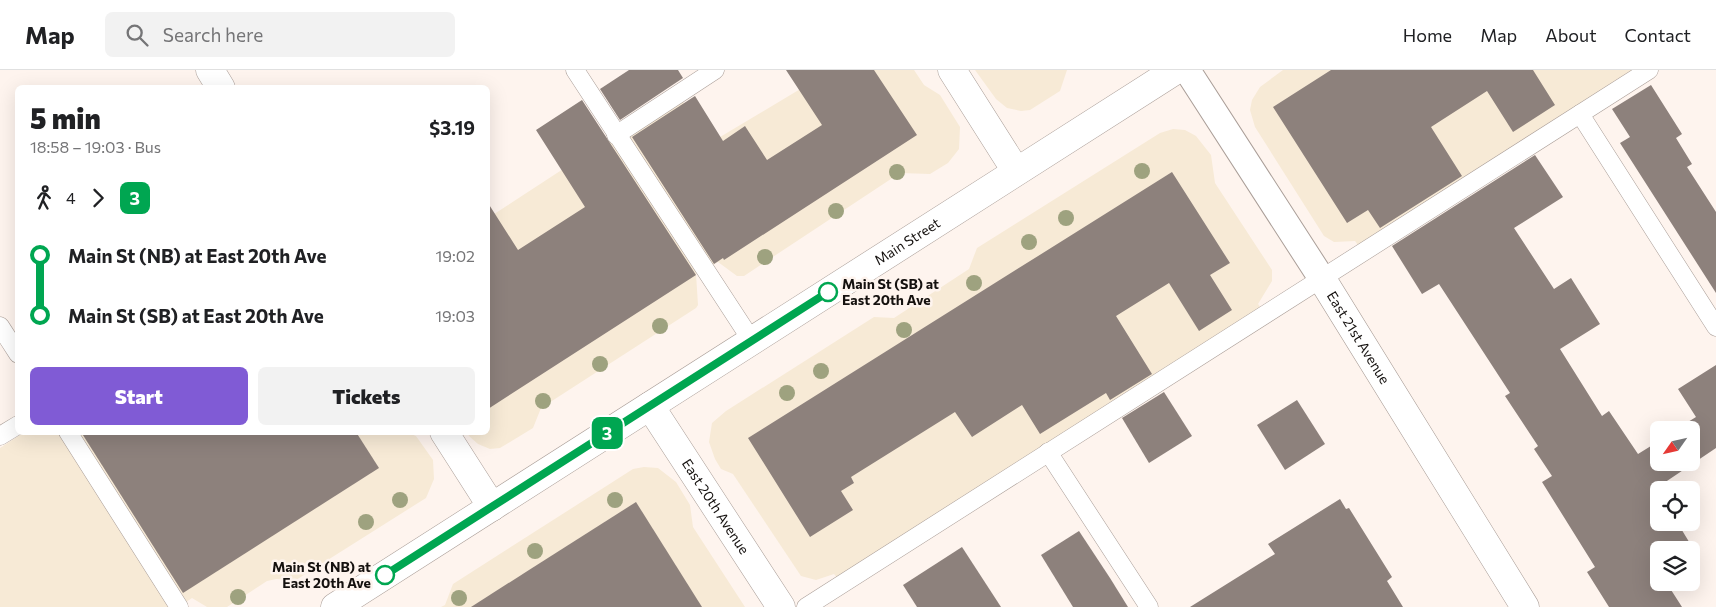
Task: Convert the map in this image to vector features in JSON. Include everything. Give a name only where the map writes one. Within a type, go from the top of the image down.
[{"type":"main road","points":[[210,70],[219,85]]},
{"type":"main road","points":[[952,70],[1016,171]]},
{"type":"main road","name":"Main Street","points":[[335,607],[1176,70]]},
{"type":"main road","name":"East 21st Avenue","points":[[1322,279],[1525,607]]},
{"type":"main road","name":"East 20th Avenue","points":[[650,406],[781,607]]},
{"type":"main road","points":[[446,435],[492,507]]},
{"type":"street","name":"East 21st Avenue","points":[[1187,70],[1322,279]]},
{"type":"lane","points":[[575,70],[752,340]]},
{"type":"lane","points":[[616,134],[715,70]]},
{"type":"lane","points":[[806,607],[1649,70]]},
{"type":"lane","points":[[1580,114],[1716,327]]},
{"type":"lane","points":[[0,326],[15,349]]},
{"type":"lane","points":[[0,436],[15,427]]},
{"type":"lane","points":[[70,435],[179,607]]},
{"type":"lane","points":[[1048,452],[1149,607]]},
{"type":"shaded area","points":[[832,70],[914,70],[924,85],[940,95],[960,127],[959,149],[948,163],[930,174],[900,173],[744,276],[737,276],[718,262],[696,274],[698,305],[696,308],[541,408],[533,428],[500,448],[490,449],[478,444],[468,435],[490,435],[490,217],[678,94],[710,143]]},
{"type":"shaded area","points":[[975,70],[1067,70],[1060,91],[1030,110],[1021,111],[1007,108],[996,99]]},
{"type":"shaded area","points":[[1283,70],[1649,70],[1364,253],[1355,241],[1334,242],[1324,236],[1255,127],[1250,110],[1252,100],[1260,87]]},
{"type":"shaded area","points":[[1173,129],[1185,130],[1196,136],[1211,155],[1215,183],[1272,270],[1272,281],[1258,304],[1265,313],[842,584],[834,574],[816,580],[801,576],[733,474],[721,469],[715,459],[709,442],[712,423],[726,411],[874,317],[894,318],[969,269],[977,248],[1160,133]]},
{"type":"shaded area","points":[[20,435],[413,435],[433,460],[434,479],[426,498],[296,580],[276,579],[267,581],[227,607],[207,607],[192,598],[179,607],[0,607],[0,448]]},
{"type":"shaded area","points":[[644,467],[658,468],[676,482],[690,505],[693,527],[745,607],[441,607],[445,605],[453,584],[633,469]]},
{"type":"building","points":[[629,70],[678,70],[683,78],[620,120],[600,89]]},
{"type":"building","points":[[786,70],[874,70],[917,135],[724,260],[723,258],[714,264],[632,137],[695,96],[723,141],[745,126],[767,160],[822,125]]},
{"type":"building","points":[[1331,70],[1533,70],[1555,105],[1513,132],[1487,91],[1431,127],[1462,176],[1380,228],[1368,210],[1347,223],[1273,107]]},
{"type":"building","points":[[1651,85],[1682,134],[1676,138],[1692,164],[1687,167],[1716,212],[1716,293],[1620,143],[1630,137],[1612,109]]},
{"type":"building","points":[[582,100],[696,275],[490,408],[490,206],[518,250],[585,207],[536,130]]},
{"type":"building","points":[[1535,155],[1563,197],[1514,228],[1554,289],[1571,278],[1600,324],[1560,349],[1602,416],[1609,411],[1638,454],[1650,447],[1650,471],[1682,471],[1667,481],[1650,481],[1650,531],[1682,531],[1689,541],[1650,541],[1650,591],[1672,591],[1682,607],[1609,607],[1587,572],[1595,567],[1542,482],[1552,476],[1534,449],[1538,446],[1505,396],[1510,393],[1439,284],[1422,294],[1392,246]]},
{"type":"building","points":[[1172,172],[1230,263],[1210,275],[1232,310],[1199,331],[1169,283],[1116,316],[1152,374],[1110,400],[1106,393],[1040,434],[1022,405],[972,437],[955,412],[851,477],[854,483],[841,491],[853,510],[810,537],[748,438]]},
{"type":"building","points":[[1716,365],[1716,448],[1700,459],[1700,421],[1690,421],[1696,417],[1678,389]]},
{"type":"building","points":[[1164,392],[1192,436],[1149,463],[1122,418]]},
{"type":"building","points":[[1297,400],[1325,444],[1285,470],[1257,425]]},
{"type":"building","points":[[83,435],[358,435],[379,468],[183,593]]},
{"type":"building","points":[[1340,499],[1346,509],[1349,508],[1392,577],[1387,581],[1403,607],[1190,607],[1275,554],[1268,544]]},
{"type":"building","points":[[636,502],[702,607],[471,607],[529,570]]},
{"type":"building","points":[[1079,531],[1128,607],[1073,607],[1041,555]]},
{"type":"building","points":[[962,547],[1001,607],[917,607],[903,585]]},
{"type":"bus line","name":"3","points":[[385,575],[828,292]]},
{"type":"place","name":"Main St (SB) at East 20th Ave","points":[[828,292]]},
{"type":"place","name":"Main St (NB) at East 20th Ave","points":[[385,575]]}]
